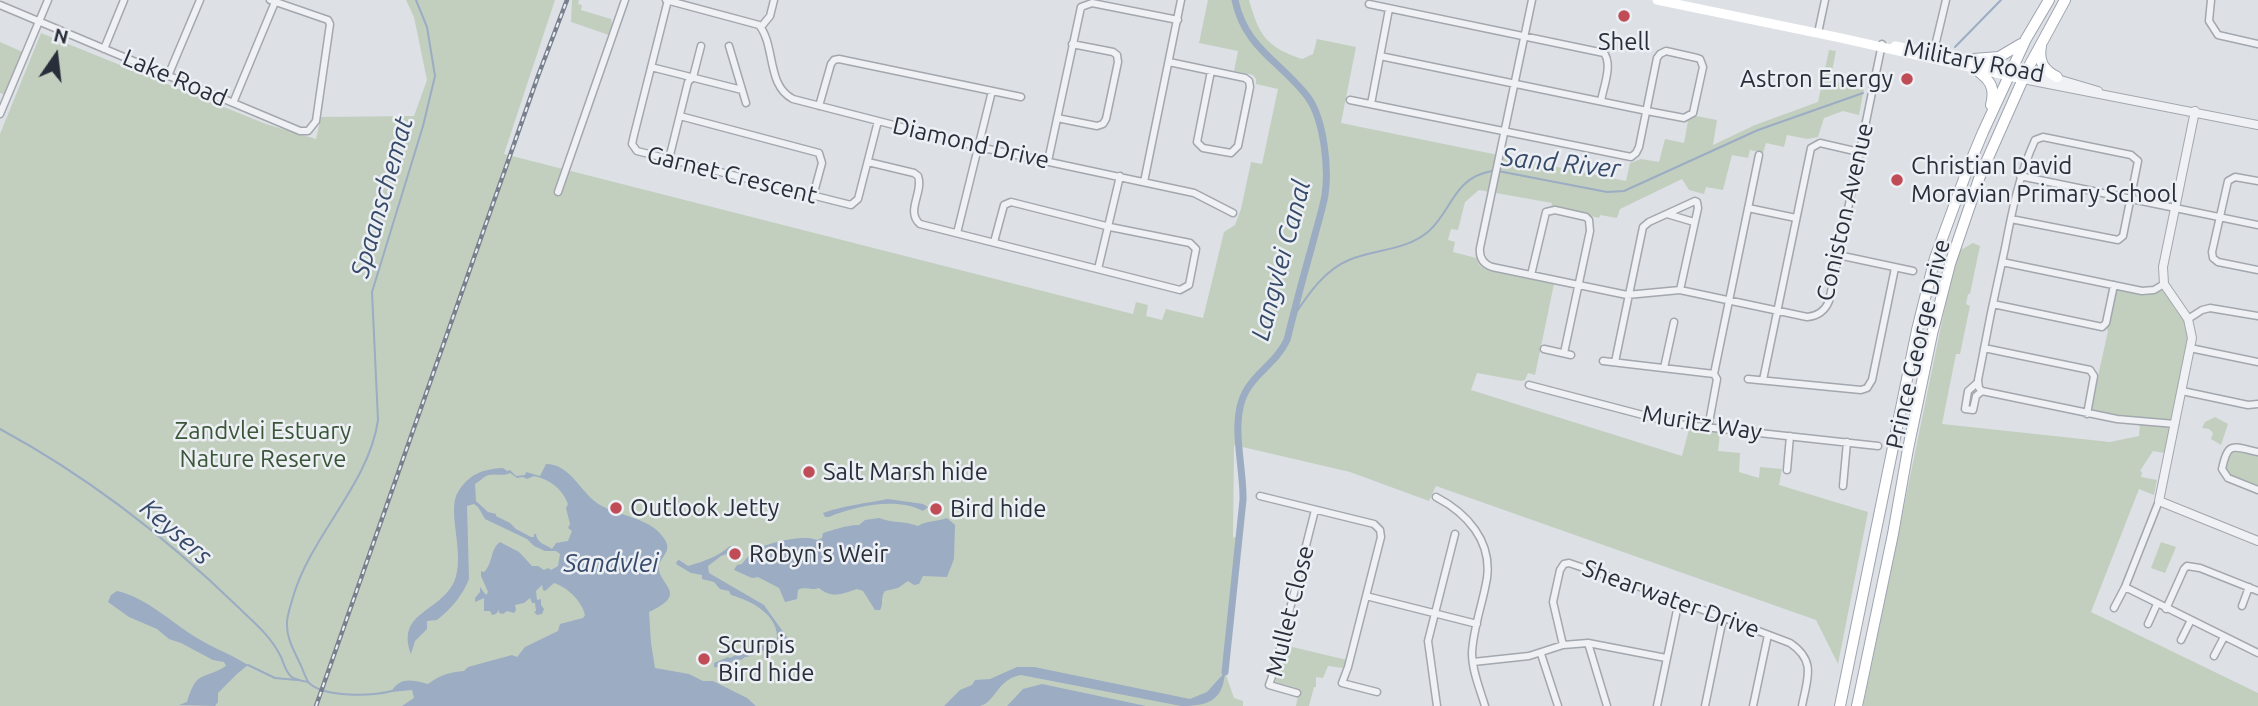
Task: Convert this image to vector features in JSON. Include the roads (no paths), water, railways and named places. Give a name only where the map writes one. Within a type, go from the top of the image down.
[{"type":"main road","name":"Military Road","points":[[1657,0],[1703,5],[1841,38],[2025,74]]},
{"type":"main road","name":"Prince George Drive","points":[[1840,706],[1923,304],[1935,258],[1983,132],[2026,39],[2049,0]]},
{"type":"main road","name":"Prince George Drive","points":[[1857,706],[1941,296],[1962,224],[2025,74],[2065,0]]},
{"type":"main road","points":[[2044,36],[2040,51],[2042,63],[2048,72],[2057,78]]},
{"type":"main road","points":[[1983,132],[1993,88],[1987,77],[1974,64],[1999,57],[2026,39]]},
{"type":"street","points":[[0,114],[48,0]]},
{"type":"street","points":[[104,49],[124,0]]},
{"type":"street","points":[[169,76],[200,0]]},
{"type":"street","points":[[558,192],[625,0]]},
{"type":"street","points":[[667,0],[761,27],[770,16],[774,0]]},
{"type":"street","name":"Garnet Crescent","points":[[667,0],[632,144],[637,151],[849,205],[856,202],[878,121]]},
{"type":"street","points":[[1144,182],[1181,0]]},
{"type":"street","name":"Coniston Avenue","points":[[1531,0],[1480,248],[1481,258],[1485,264],[1492,267],[1627,295],[1680,290],[1807,317],[1823,311],[1829,301],[1881,46]]},
{"type":"street","points":[[1818,33],[1825,0]]},
{"type":"street","points":[[1937,42],[1946,0]]},
{"type":"street","points":[[2211,0],[2209,21],[2217,35],[2258,44]]},
{"type":"street","points":[[233,103],[272,1]]},
{"type":"street","name":"Lake Road","points":[[0,5],[300,131],[312,130],[317,117],[330,22],[272,1]]},
{"type":"street","points":[[1048,161],[1079,10],[1087,3],[1178,20]]},
{"type":"street","points":[[1369,4],[1604,53],[1608,63],[1601,102]]},
{"type":"street","points":[[1371,104],[1389,9]]},
{"type":"street","name":"Diamond Drive","points":[[761,27],[778,83],[782,91],[793,99],[979,147],[1199,195],[1233,213]]},
{"type":"street","points":[[1057,118],[1097,126],[1103,124],[1116,73],[1118,59],[1114,53],[1072,44]]},
{"type":"street","points":[[669,159],[689,80],[693,77],[701,46]]},
{"type":"street","points":[[729,46],[746,103]]},
{"type":"street","points":[[1350,100],[1630,157],[1638,150],[1647,111],[1657,58],[1660,54],[1666,51],[1697,58],[1703,63],[1694,108],[1688,118],[1647,111],[1601,102],[1380,56]]},
{"type":"street","points":[[819,106],[831,64],[839,59],[1021,97]]},
{"type":"street","points":[[1169,62],[1245,78],[1250,83],[1238,146],[1236,151],[1231,153],[1203,148],[1197,142],[1211,71]]},
{"type":"street","points":[[651,67],[742,90]]},
{"type":"street","name":"Military Road","points":[[2025,74],[2057,78],[2105,94],[2258,125]]},
{"type":"street","name":"Military Road","points":[[2025,74],[2092,94],[2105,94]]},
{"type":"street","points":[[957,233],[992,91]]},
{"type":"street","points":[[2115,608],[2159,501],[2190,348],[2192,331],[2188,319],[2164,284],[2163,267],[2194,111]]},
{"type":"street","points":[[680,116],[819,153],[822,163],[813,196]]},
{"type":"street","points":[[1982,391],[1978,383],[1993,304],[2020,176],[2034,142],[2039,137],[2136,157],[2138,163],[2123,236],[2116,240],[2011,219]]},
{"type":"street","points":[[1762,380],[1810,151],[1813,145],[1819,144],[1859,152]]},
{"type":"street","points":[[1707,428],[1717,379],[1714,374],[1759,155]]},
{"type":"street","points":[[868,162],[917,175],[921,181],[914,211],[915,219],[920,224],[1180,290],[1190,283],[1196,254],[1192,244],[1009,202],[1004,205],[994,242]]},
{"type":"street","points":[[1098,269],[1120,176]]},
{"type":"street","points":[[2020,176],[2258,225]]},
{"type":"street","points":[[2258,181],[2237,177],[2229,179],[2212,252],[2213,258],[2218,262],[2258,270]]},
{"type":"street","points":[[1615,362],[1643,227],[1695,201],[1698,204],[1680,290]]},
{"type":"street","points":[[1748,208],[1796,218]]},
{"type":"street","points":[[1531,275],[1544,216],[1549,211],[1586,217],[1590,221],[1568,354],[1544,349]]},
{"type":"street","points":[[1667,214],[1694,222]]},
{"type":"street","points":[[1838,256],[1913,271]]},
{"type":"street","points":[[2002,262],[2150,291],[2164,284]]},
{"type":"street","points":[[1748,379],[1861,390],[1867,388],[1872,380],[1895,268]]},
{"type":"street","points":[[1993,304],[2102,327],[2106,323],[2114,285]]},
{"type":"street","points":[[2188,319],[2210,308],[2258,316]]},
{"type":"street","points":[[1664,368],[1674,322]]},
{"type":"street","points":[[1984,348],[2090,370],[2094,376],[2087,414]]},
{"type":"street","points":[[2190,348],[2258,362]]},
{"type":"street","points":[[1603,361],[1714,374]]},
{"type":"street","points":[[1978,383],[1968,391],[1965,409],[1973,410],[1976,397],[1982,391]]},
{"type":"street","name":"Muritz Way","points":[[1529,386],[1668,422],[1878,446]]},
{"type":"street","points":[[1982,391],[2087,414],[2175,424]]},
{"type":"street","points":[[2182,391],[2248,405],[2258,404]]},
{"type":"street","points":[[1787,470],[1790,436]]},
{"type":"street","points":[[1843,486],[1847,442]]},
{"type":"street","points":[[2258,452],[2230,448],[2225,453],[2222,469],[2228,478],[2258,490]]},
{"type":"street","points":[[1259,496],[1374,524],[1380,530],[1381,537],[1342,683],[1377,692]]},
{"type":"street","points":[[1436,497],[1452,505],[1466,517],[1477,531],[1483,545],[1487,573],[1473,662],[1485,706]]},
{"type":"street","points":[[2159,501],[2258,541]]},
{"type":"street","name":"Mullet Close","points":[[1297,693],[1269,685],[1315,510]]},
{"type":"street","points":[[1437,706],[1428,643],[1455,534]]},
{"type":"street","name":"Shearwater Drive","points":[[1563,645],[1553,602],[1560,570],[1566,563],[1571,563],[1640,587],[1678,605],[1690,605],[1790,643],[1807,658],[1808,672],[1802,706]]},
{"type":"street","points":[[2166,608],[2183,569],[2187,566],[2200,568],[2258,591]]},
{"type":"street","points":[[2125,587],[2258,653]]},
{"type":"street","points":[[2242,606],[2249,587]]},
{"type":"street","points":[[1366,596],[1477,624]]},
{"type":"street","points":[[2148,624],[2157,604]]},
{"type":"street","points":[[1657,706],[1678,605]]},
{"type":"street","points":[[1706,706],[1723,618]]},
{"type":"street","points":[[2181,640],[2191,621]]},
{"type":"street","points":[[1753,706],[1768,635]]},
{"type":"street","points":[[2214,656],[2224,637]]},
{"type":"street","points":[[1473,662],[1541,654],[1563,645],[1588,643],[1666,658]]},
{"type":"street","points":[[1588,643],[1607,706]]},
{"type":"street","points":[[1541,654],[1558,706]]},
{"type":"water","name":"Sandvlei","points":[[546,464],[562,468],[597,503],[657,530],[667,546],[659,566],[670,594],[661,605],[649,612],[655,668],[689,674],[703,681],[713,681],[747,698],[756,706],[402,706],[414,698],[412,690],[391,692],[398,683],[412,681],[428,684],[445,674],[464,671],[468,667],[512,655],[517,657],[525,647],[558,631],[560,624],[583,618],[585,615],[573,595],[554,583],[545,591],[542,585],[536,591],[537,600],[541,599],[544,609],[542,614],[537,615],[534,612],[535,603],[532,603],[530,598],[515,605],[514,613],[507,611],[503,614],[499,613],[499,610],[492,615],[490,611],[484,611],[484,598],[475,602],[480,587],[486,595],[488,592],[481,571],[487,569],[500,542],[519,552],[532,566],[544,570],[558,566],[560,554],[534,546],[527,539],[485,519],[474,504],[467,506],[469,579],[460,596],[447,611],[437,620],[427,621],[427,629],[415,641],[411,654],[409,629],[454,582],[458,559],[454,510],[455,500],[462,486],[483,471],[503,468],[516,476],[525,475],[526,472],[540,476]],"holes":[[[510,473],[517,478],[540,477],[562,493],[568,504],[568,528],[572,531],[568,541],[556,543],[552,549],[540,542],[536,534],[531,537],[516,529],[496,514],[488,512],[476,501],[475,484],[485,477]]]},
{"type":"water","points":[[888,499],[928,507],[923,511],[901,504],[889,504],[851,509],[829,517],[825,517],[823,513],[846,507]]},
{"type":"water","points":[[879,518],[918,526],[947,518],[955,525],[954,559],[947,577],[923,576],[919,584],[914,585],[908,581],[898,588],[885,591],[880,610],[875,610],[863,591],[857,589],[833,594],[819,588],[803,588],[798,590],[797,599],[785,602],[779,588],[758,577],[752,578],[734,570],[754,551],[764,546],[797,538],[817,540],[822,538],[823,533]]},
{"type":"water","points":[[730,546],[734,547],[733,552],[721,556],[708,566],[709,573],[764,605],[789,640],[772,646],[772,649],[738,659],[734,664],[733,661],[725,667],[714,667],[714,663],[728,657],[777,640],[774,623],[763,610],[731,595],[729,591],[720,589],[714,582],[702,579],[702,575],[691,573],[676,564],[679,560],[688,566],[700,562]]},
{"type":"water","points":[[117,591],[146,603],[196,638],[248,665],[218,693],[215,706],[179,705],[187,702],[197,680],[226,666],[224,662],[213,660],[129,617],[108,602],[111,595]]},
{"type":"water","points":[[1017,667],[1034,667],[1190,699],[1207,692],[1225,672],[1224,682],[1217,696],[1199,705],[1181,706],[1021,675],[1007,681],[985,704],[944,706],[975,680],[990,679]]},
{"type":"water","points":[[1042,684],[1146,706],[1007,706],[1023,689]]},
{"type":"waterway","name":"Spaanschemat","points":[[392,691],[349,694],[316,688],[306,678],[290,641],[287,623],[301,574],[352,488],[373,443],[378,420],[372,292],[423,126],[435,76],[427,27],[416,0]]},
{"type":"waterway","name":"Langvlei Canal","points":[[1225,672],[1243,500],[1238,416],[1250,384],[1278,355],[1287,340],[1322,208],[1326,171],[1324,144],[1313,105],[1297,84],[1255,42],[1240,16],[1235,0]]},
{"type":"waterway","name":"Sand River","points":[[1955,47],[2001,0]]},
{"type":"waterway","name":"Sand River","points":[[1498,171],[1607,192],[1624,191],[1758,130],[1863,93]]},
{"type":"waterway","name":"Sand River","points":[[1293,317],[1317,284],[1340,264],[1420,238],[1437,222],[1461,187],[1469,180],[1492,171]]},
{"type":"waterway","name":"Keysers","points":[[0,429],[64,467],[154,533],[211,581],[261,629],[276,648],[290,676],[308,682]]},
{"type":"waterway","points":[[248,665],[275,678],[297,680]]},
{"type":"railway","points":[[316,706],[567,0]]},
{"type":"place","name":"Shell","points":[[1624,16]]},
{"type":"place","name":"Astron Energy","points":[[1907,79]]},
{"type":"place","name":"Christian David Moravian Primary School","points":[[1897,180]]},
{"type":"place","name":"Salt Marsh hide","points":[[809,472]]},
{"type":"place","name":"Outlook Jetty","points":[[616,508]]},
{"type":"place","name":"Bird hide","points":[[936,509]]},
{"type":"place","name":"Robyn's Weir","points":[[735,554]]},
{"type":"place","name":"Scurpis Bird hide","points":[[704,659]]},
{"type":"park label","name":"Zandvlei Estuary Nature Reserve","points":[[263,445]]}]
